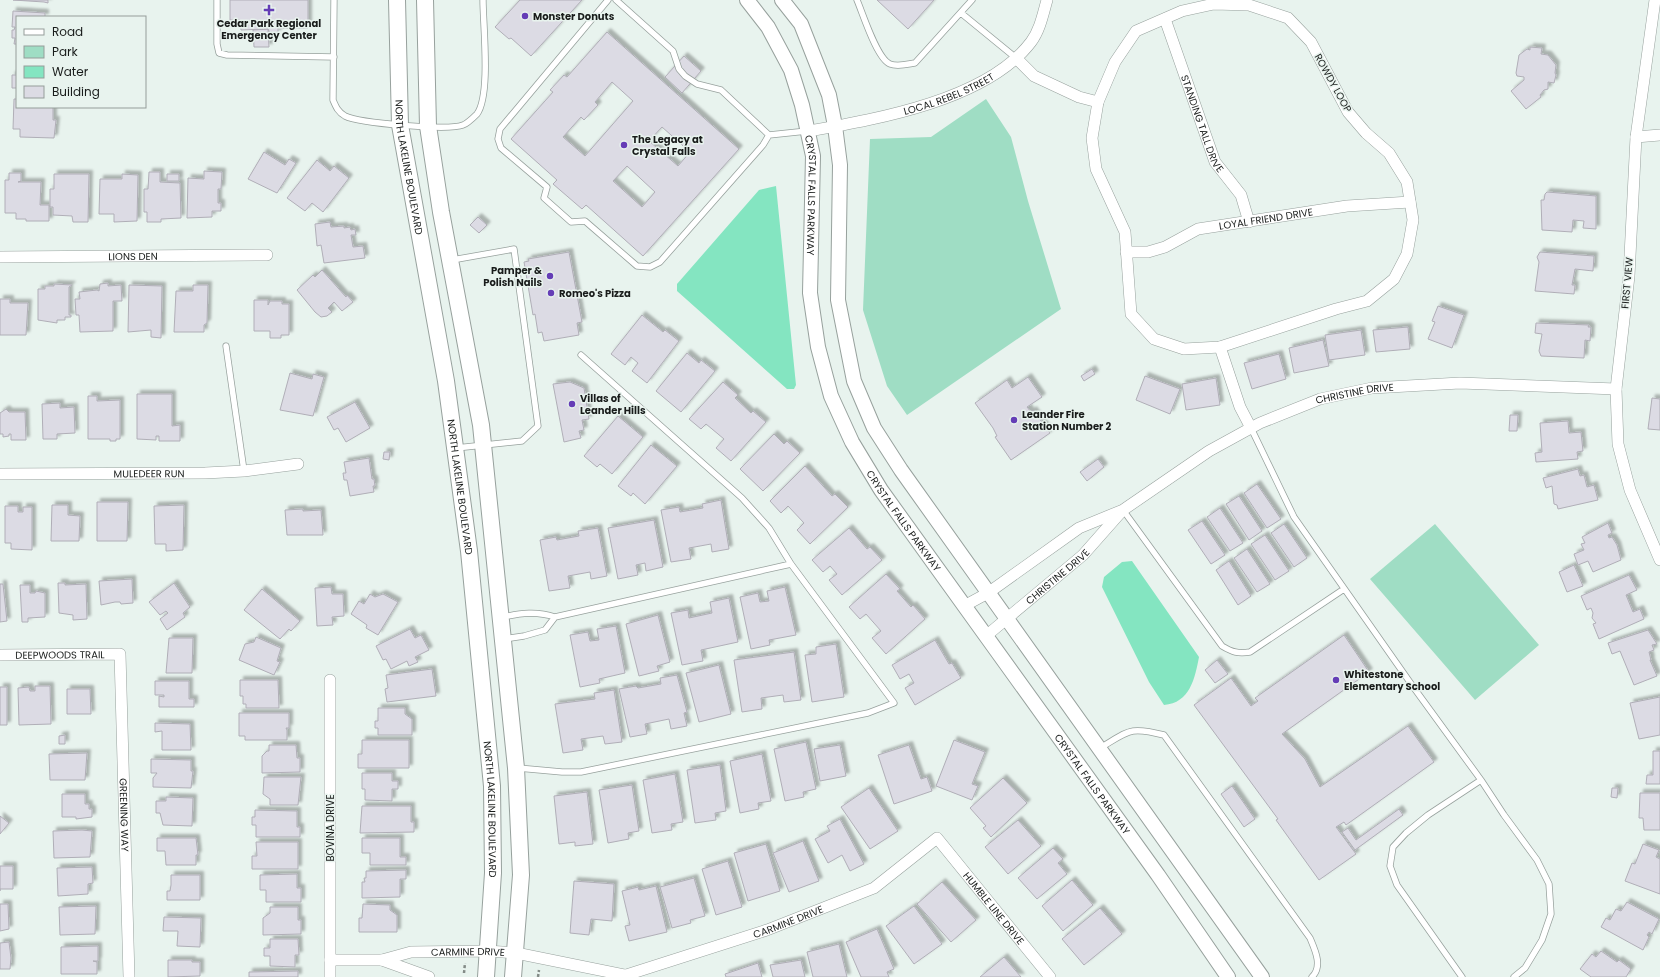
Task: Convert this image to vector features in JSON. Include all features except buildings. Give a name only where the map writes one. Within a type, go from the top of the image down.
[{"type":"main road","name":"NORTH LAKELINE BOULEVARD","points":[[397,0],[400,125],[446,381],[469,551],[492,786],[493,873],[486,977]]},
{"type":"main road","points":[[425,0],[428,126],[483,445],[516,768],[521,875],[513,977]]},
{"type":"street","name":"CRYSTAL FALLS PARKWAY","points":[[747,0],[768,27],[791,70],[809,131],[813,156],[810,293],[818,347],[831,396],[852,442],[881,490],[1154,868],[1228,977]]},
{"type":"street","points":[[782,0],[800,24],[829,94],[840,166],[838,300],[854,381],[874,428],[901,470],[1262,977]]},
{"type":"street","name":"LOCAL REBEL STREET","points":[[809,131],[907,111],[951,97],[994,75],[1016,58],[1031,42],[1040,27],[1047,0]]},
{"type":"street","name":"FIRST VIEW","points":[[1655,0],[1636,137],[1629,276],[1616,389],[1618,444],[1630,490],[1660,560]]},
{"type":"street","name":"ROWDY LOOP","points":[[1214,4],[1249,5],[1288,18],[1311,42],[1348,112],[1366,132],[1389,153],[1407,182],[1413,220],[1407,254],[1394,280],[1368,302],[1336,310],[1220,347],[1184,349],[1154,339],[1131,314],[1125,232],[1096,169],[1092,138],[1098,102],[1115,62],[1136,31],[1165,19],[1182,11],[1214,4]]},
{"type":"street","name":"STANDING TALL DRIVE","points":[[1165,19],[1215,162],[1241,195],[1249,222]]},
{"type":"street","points":[[1016,58],[1034,76],[1079,97],[1098,102]]},
{"type":"street","points":[[1636,137],[1660,135]]},
{"type":"street","name":"LOYAL FRIEND DRIVE","points":[[1126,252],[1148,252],[1165,247],[1198,229],[1347,206],[1410,202]]},
{"type":"street","name":"LIONS DEN","points":[[0,257],[267,254]]},
{"type":"street","points":[[1220,347],[1240,406],[1252,428]]},
{"type":"street","name":"CHRISTINE DRIVE","points":[[964,606],[988,593],[1079,528],[1123,510],[1209,451],[1252,428],[1320,399],[1372,388],[1460,383],[1616,389]]},
{"type":"street","name":"MULEDEER RUN","points":[[0,474],[244,471],[298,464]]},
{"type":"street","name":"CHRISTINE DRIVE","points":[[986,636],[1083,555],[1123,510]]},
{"type":"street","name":"DEEPWOODS TRAIL","points":[[0,655],[120,654]]},
{"type":"street","name":"GREENING WAY","points":[[120,654],[129,977]]},
{"type":"street","name":"BOVINA DRIVE","points":[[330,680],[330,977]]},
{"type":"street","name":"CARMINE DRIVE","points":[[330,960],[382,960],[411,952],[487,951],[516,953],[622,976],[766,930],[874,888],[937,838]]},
{"type":"street","name":"HUMBLE LINE DRIVE","points":[[937,838],[1050,977]]},
{"type":"street","name":"CARMINE DRIVE","points":[[382,960],[429,977]]},
{"type":"lane","points":[[217,0],[217,44],[219,53],[227,55],[334,57]]},
{"type":"lane","points":[[334,0],[333,100],[337,110],[346,116],[400,125],[445,127],[463,125],[477,114],[483,97],[485,75],[483,0]]},
{"type":"lane","points":[[608,0],[500,129],[498,139],[501,148],[547,187],[544,198],[571,222],[585,221],[638,266],[650,267],[660,262],[763,145],[769,135]]},
{"type":"lane","points":[[616,0],[673,51],[679,69],[686,76],[696,84],[721,90],[769,135],[809,131]]},
{"type":"lane","points":[[858,0],[882,58],[890,64],[903,65],[915,63],[972,0]]},
{"type":"lane","points":[[961,13],[1016,58]]},
{"type":"lane","points":[[452,260],[514,249],[538,426],[522,441],[455,448]]},
{"type":"lane","points":[[226,346],[244,471]]},
{"type":"lane","points":[[516,768],[581,772],[868,713],[894,703],[792,564],[769,528],[742,498],[581,355]]},
{"type":"lane","points":[[1252,428],[1294,517],[1537,860],[1549,884],[1551,914],[1542,940],[1525,968],[1514,977]]},
{"type":"lane","points":[[1123,510],[1222,646],[1230,651],[1240,654],[1250,652],[1344,589]]},
{"type":"lane","points":[[501,617],[520,613],[542,613],[555,617],[792,564]]},
{"type":"lane","points":[[503,639],[524,636],[545,630],[555,617]]},
{"type":"lane","points":[[1099,749],[1130,730],[1145,730],[1164,735],[1310,938],[1318,959],[1315,973],[1312,977]]},
{"type":"lane","points":[[1462,977],[1397,885],[1390,866],[1393,847],[1406,833],[1428,815],[1481,780]]},
{"type":"path","points":[[464,973],[466,960]]},
{"type":"path","points":[[538,977],[539,968]]},
{"type":"green space","points":[[986,99],[1011,137],[1028,201],[1061,309],[907,415],[887,386],[863,310],[870,139],[931,137]]},
{"type":"green space","points":[[1435,524],[1539,645],[1475,700],[1370,579]]},
{"type":"water","points":[[776,186],[796,385],[794,389],[787,389],[677,291],[677,284],[759,190]]},
{"type":"water","points":[[1132,561],[1199,657],[1196,673],[1190,688],[1180,700],[1173,703],[1164,705],[1149,682],[1102,587],[1104,577],[1122,562]]},
{"type":"place","name":"Cedar Park Regional Emergency Center","points":[[269,10]]},
{"type":"place","name":"Monster Donuts","points":[[525,16]]},
{"type":"place","name":"The Legacy at Crystal Falls","points":[[624,145]]},
{"type":"place","name":"Pamper & Polish Nails","points":[[550,276]]},
{"type":"place","name":"Romeo's Pizza","points":[[551,293]]},
{"type":"place","name":"Villas of Leander Hills","points":[[572,404]]},
{"type":"place","name":"Leander Fire Station Number 2","points":[[1014,420]]},
{"type":"place","name":"Whitestone Elementary School","points":[[1336,680]]}]
